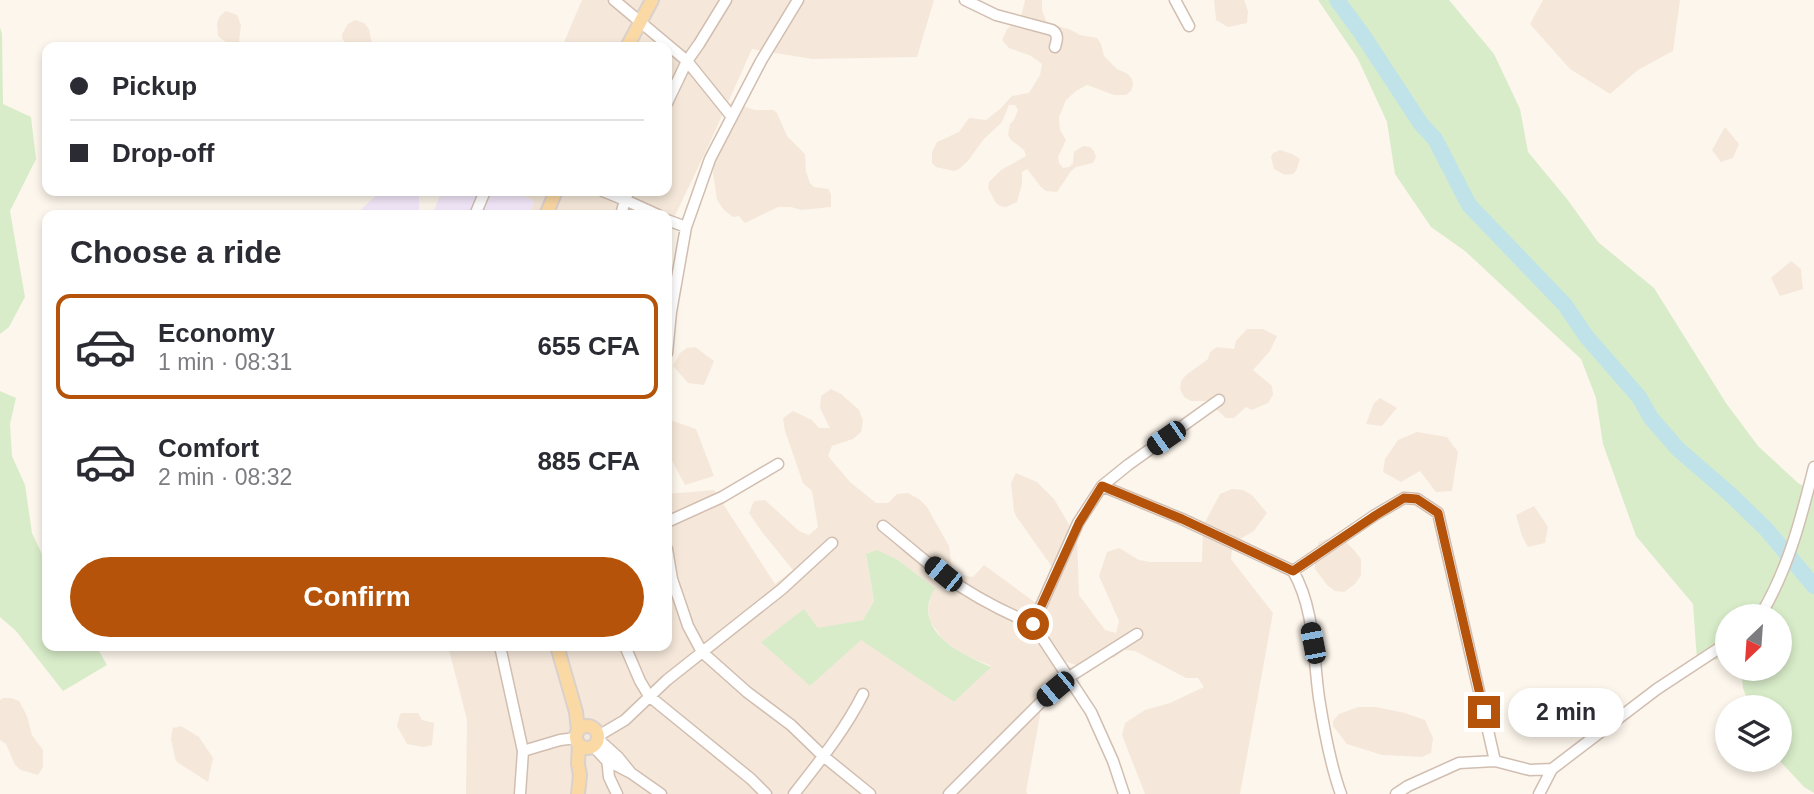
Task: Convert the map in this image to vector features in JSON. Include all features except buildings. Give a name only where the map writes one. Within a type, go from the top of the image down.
[{"type":"main road","points":[[630,42],[652,0]]},
{"type":"main road","points":[[558,651],[576,712],[588,738],[578,764],[578,794]]},
{"type":"street","points":[[614,0],[665,42]]},
{"type":"street","points":[[672,92],[687,61],[726,0]]},
{"type":"street","points":[[672,306],[686,227],[710,159],[761,61],[798,0]]},
{"type":"street","points":[[965,0],[996,15],[1056,32],[1055,47]]},
{"type":"street","points":[[1175,0],[1189,26]]},
{"type":"street","points":[[672,48],[687,61],[732,117]]},
{"type":"street","points":[[629,196],[650,210]]},
{"type":"street","points":[[672,221],[686,227]]},
{"type":"street","points":[[1033,624],[1079,523],[1102,486],[1219,400]]},
{"type":"street","points":[[672,520],[722,497],[778,464]]},
{"type":"street","points":[[1767,604],[1786,564],[1801,521],[1814,467]]},
{"type":"street","points":[[1102,486],[1182,519],[1293,571],[1306,606],[1319,698],[1341,794]]},
{"type":"street","points":[[1293,571],[1404,498],[1417,499],[1438,513],[1495,761]]},
{"type":"street","points":[[883,527],[943,574],[1014,616],[1033,624],[1091,712],[1113,761],[1124,794]]},
{"type":"street","points":[[523,751],[560,740],[588,738],[625,720],[639,709],[649,696],[782,589],[831,543]]},
{"type":"street","points":[[672,579],[688,626],[702,652],[870,794]]},
{"type":"street","points":[[948,794],[1041,701],[1069,677],[1137,635]]},
{"type":"street","points":[[501,651],[523,751],[520,794]]},
{"type":"street","points":[[627,651],[649,696],[766,794]]},
{"type":"street","points":[[1539,794],[1552,769],[1657,688],[1715,651]]},
{"type":"street","points":[[794,794],[847,725],[863,694]]},
{"type":"street","points":[[588,738],[662,794]]},
{"type":"street","points":[[609,755],[609,777],[617,794]]},
{"type":"street","points":[[1396,794],[1459,763],[1495,761],[1530,770],[1552,769]]},
{"type":"shaded area","points":[[582,0],[934,0],[917,57],[812,59],[752,49],[672,222],[672,210],[531,210],[534,201],[523,196],[672,196],[672,42],[564,42]]},
{"type":"shaded area","points":[[1025,0],[1042,0],[1046,21],[1080,35],[1097,38],[1104,56],[1117,69],[1128,74],[1133,85],[1126,95],[1114,95],[1087,85],[1066,100],[1059,117],[1060,130],[1066,140],[1058,157],[1059,163],[1063,168],[1069,167],[1073,163],[1074,152],[1083,146],[1094,151],[1096,157],[1093,163],[1071,171],[1057,192],[1046,191],[1027,169],[1022,172],[1017,202],[1006,207],[996,203],[988,188],[989,182],[1001,170],[1026,156],[1024,150],[1008,135],[1010,124],[1018,110],[1015,105],[1009,105],[1002,122],[959,169],[954,171],[936,167],[932,163],[932,152],[937,142],[959,132],[969,118],[986,120],[1012,96],[1029,93],[1040,75],[1042,64],[1031,56],[1009,48],[1002,40],[1007,29],[1022,13]]},
{"type":"shaded area","points":[[1214,0],[1244,0],[1248,11],[1247,23],[1228,27],[1216,20]]},
{"type":"shaded area","points":[[1543,0],[1680,0],[1673,51],[1638,70],[1610,94],[1570,69],[1530,24]]},
{"type":"shaded area","points":[[226,11],[237,15],[241,25],[239,42],[226,42],[218,36],[217,23]]},
{"type":"shaded area","points":[[355,20],[364,23],[369,29],[372,42],[344,42],[342,34],[348,24]]},
{"type":"shaded area","points":[[731,102],[755,110],[773,110],[777,113],[787,136],[805,154],[810,183],[814,187],[828,189],[831,194],[831,207],[801,210],[778,207],[745,223],[739,216],[733,217],[724,210],[717,200],[714,162],[710,151]]},
{"type":"shaded area","points":[[1725,127],[1739,144],[1733,158],[1721,162],[1712,150]]},
{"type":"shaded area","points":[[1280,150],[1300,159],[1293,174],[1285,175],[1274,169],[1271,157]]},
{"type":"shaded area","points":[[376,196],[419,196],[419,210],[360,210]]},
{"type":"shaded area","points":[[440,196],[523,196],[534,201],[531,210],[434,210]]},
{"type":"shaded area","points":[[1791,261],[1801,269],[1803,289],[1780,296],[1771,278]]},
{"type":"shaded area","points":[[1247,329],[1263,329],[1277,336],[1270,351],[1253,370],[1272,386],[1273,395],[1268,403],[1252,410],[1246,407],[1234,418],[1226,418],[1207,401],[1191,401],[1184,397],[1180,389],[1181,381],[1186,375],[1208,359],[1210,352],[1217,347],[1234,349],[1236,341]]},
{"type":"shaded area","points":[[695,347],[714,361],[704,385],[688,383],[673,366],[680,353]]},
{"type":"shaded area","points":[[831,389],[859,410],[863,421],[861,432],[853,439],[832,446],[828,456],[850,482],[876,503],[888,503],[897,494],[908,493],[919,499],[927,507],[949,546],[952,569],[973,577],[984,565],[1036,603],[1048,603],[1055,579],[1052,567],[1016,516],[1011,483],[1016,473],[1037,482],[1054,499],[1077,538],[1079,595],[1105,630],[1116,633],[1119,621],[1099,576],[1107,552],[1119,548],[1139,560],[1150,562],[1202,562],[1203,526],[1220,494],[1232,489],[1243,490],[1252,495],[1267,513],[1254,531],[1238,540],[1232,549],[1231,559],[1273,613],[1240,794],[1145,794],[1122,735],[1125,723],[1145,710],[1170,703],[1204,687],[1198,678],[1186,678],[1135,651],[1124,650],[1115,657],[1079,666],[1067,662],[1044,693],[1026,792],[1028,794],[466,794],[467,720],[449,651],[672,651],[672,494],[714,490],[775,584],[793,570],[749,513],[754,501],[765,500],[799,531],[809,535],[818,527],[812,491],[803,483],[783,418],[793,411],[812,420],[819,428],[830,428],[820,408],[821,396]],"holes":[[[866,555],[898,560],[934,587],[928,607],[930,621],[942,639],[960,653],[991,666],[954,702],[861,639],[761,642],[804,610],[818,629],[863,620],[874,601]]]},
{"type":"shaded area","points":[[1380,398],[1397,408],[1382,426],[1366,424],[1374,403]]},
{"type":"shaded area","points":[[672,421],[696,429],[714,476],[685,485],[672,461]]},
{"type":"shaded area","points":[[1417,432],[1447,437],[1458,452],[1452,491],[1436,492],[1420,471],[1401,482],[1383,472],[1385,459],[1398,440]]},
{"type":"shaded area","points":[[1534,506],[1548,527],[1545,543],[1528,547],[1516,515]]},
{"type":"shaded area","points":[[1327,539],[1346,542],[1361,559],[1361,575],[1355,584],[1344,592],[1335,591],[1328,586],[1315,569],[1315,554],[1319,542]]},
{"type":"shaded area","points":[[3,698],[19,701],[27,716],[32,735],[43,750],[43,767],[38,775],[21,770],[15,765],[6,744],[0,740],[0,700]]},
{"type":"shaded area","points":[[1358,707],[1376,707],[1425,720],[1433,738],[1431,753],[1422,757],[1382,755],[1347,744],[1333,726],[1333,721],[1339,714]]},
{"type":"shaded area","points":[[418,713],[422,720],[434,723],[432,745],[423,747],[407,744],[397,726],[400,714]]},
{"type":"shaded area","points":[[181,726],[199,737],[213,758],[208,782],[175,758],[172,731],[173,728]]},
{"type":"green space","points":[[1318,0],[1449,0],[1494,54],[1520,109],[1528,152],[1598,242],[1654,288],[1726,403],[1758,446],[1798,483],[1814,492],[1814,793],[1790,772],[1792,695],[1746,695],[1743,688],[1742,681],[1792,681],[1792,604],[1715,604],[1715,659],[1697,660],[1693,604],[1636,536],[1603,444],[1596,398],[1581,359],[1465,251],[1431,227],[1395,174],[1387,122],[1358,59]]},
{"type":"green space","points":[[0,27],[3,104],[31,117],[36,159],[10,211],[25,297],[9,327],[0,334]]},
{"type":"green space","points":[[0,391],[16,398],[10,424],[12,456],[25,485],[32,533],[42,554],[42,651],[99,651],[107,665],[63,691],[16,631],[0,617]]},
{"type":"green space","points":[[877,550],[898,560],[935,588],[928,609],[930,620],[942,639],[991,667],[954,702],[861,640],[810,686],[761,642],[804,609],[818,628],[863,620],[874,601],[866,554]]},
{"type":"waterway","points":[[1337,0],[1421,124],[1435,139],[1469,205],[1565,305],[1586,336],[1639,397],[1651,418],[1678,449],[1766,529],[1814,586]]},
{"type":"route","points":[[1033,624],[1079,523],[1102,486],[1182,519],[1293,571],[1404,498],[1417,499],[1438,513],[1484,712]]}]
